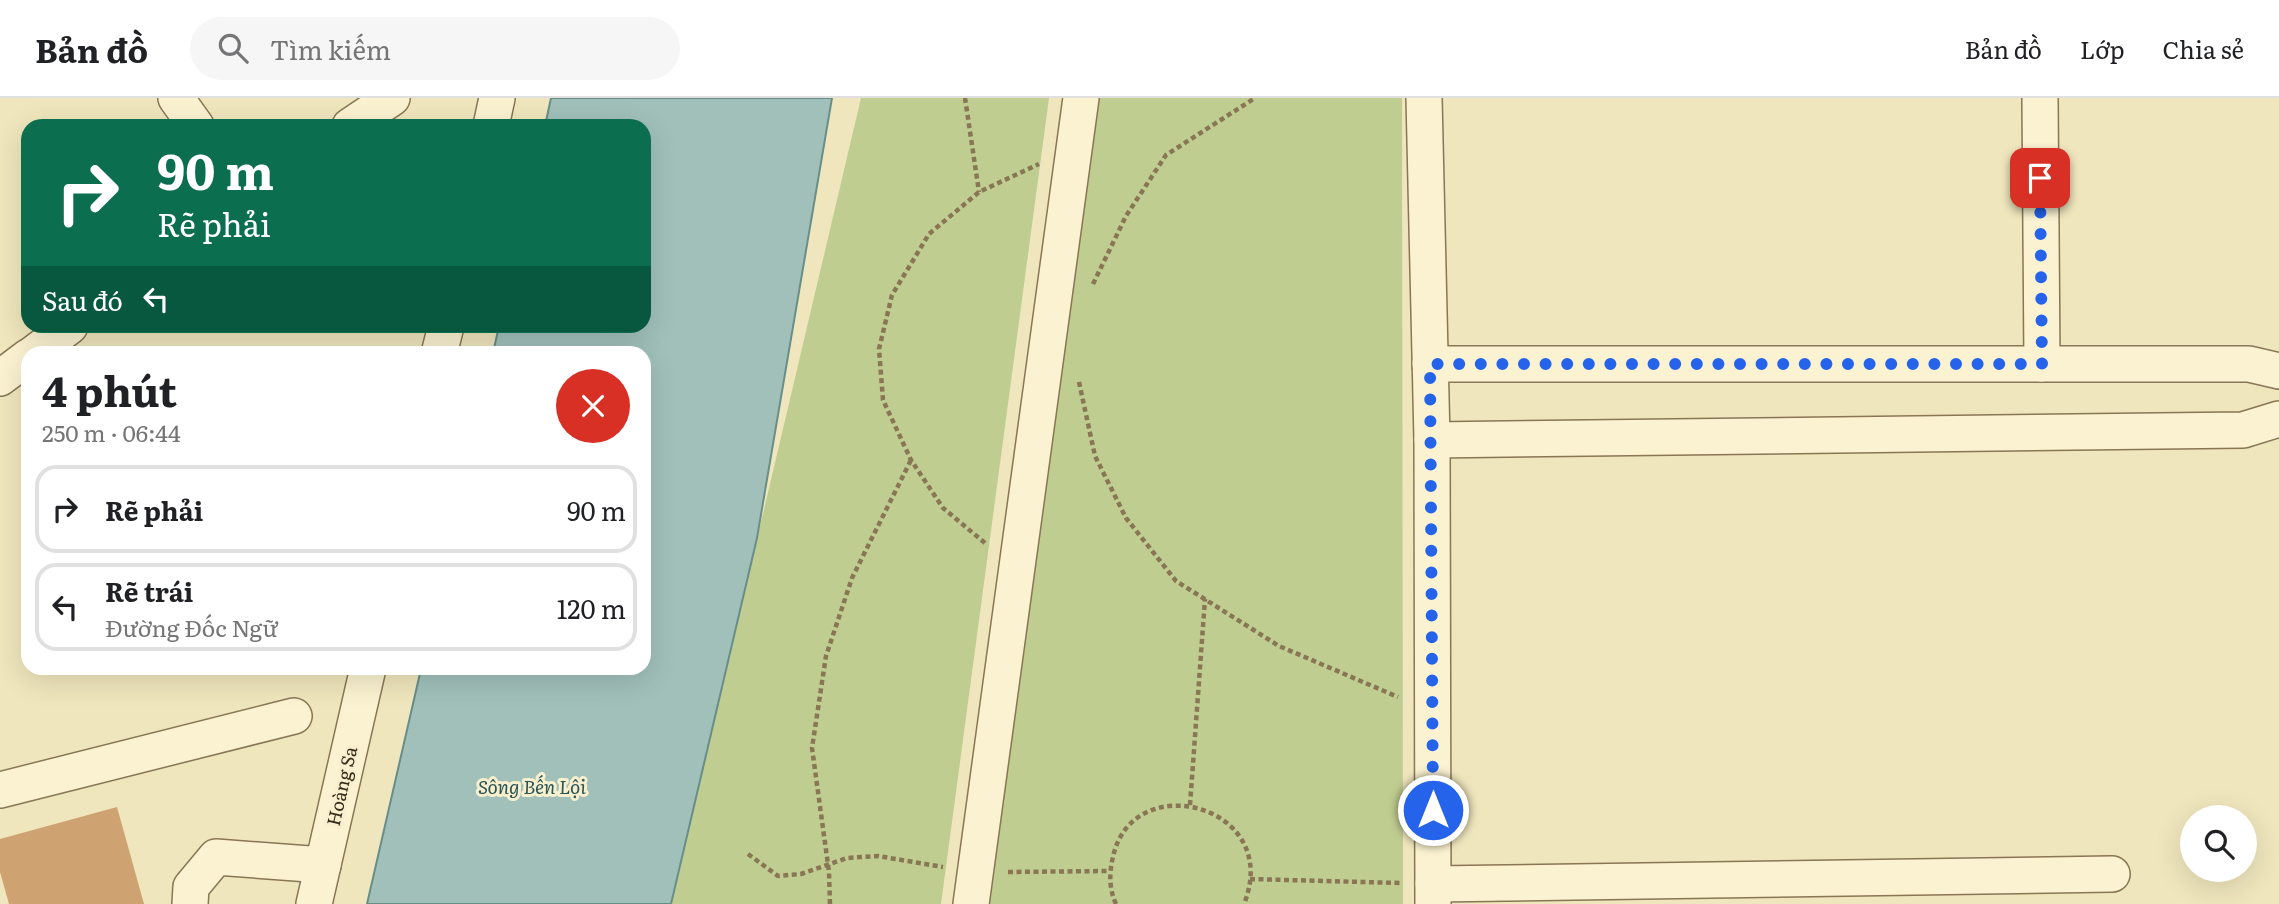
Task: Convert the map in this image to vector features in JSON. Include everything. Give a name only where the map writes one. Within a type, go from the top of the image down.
[{"type":"street","points":[[176,98],[191,119]]},
{"type":"street","points":[[360,119],[393,98]]},
{"type":"street","points":[[492,119],[497,98]]},
{"type":"street","points":[[973,888],[1082,98]]},
{"type":"street","points":[[1424,98],[1432,440],[1433,894],[2112,874]]},
{"type":"street","points":[[2040,98],[2042,364]]},
{"type":"street","points":[[44,346],[61,333]]},
{"type":"street","points":[[0,378],[21,362]]},
{"type":"street","points":[[1430,364],[2249,364],[2279,371]]},
{"type":"street","points":[[1432,440],[2243,430],[2279,419]]},
{"type":"street","name":"Hoàng Sa","points":[[314,904],[366,675]]},
{"type":"street","points":[[0,790],[294,716]]},
{"type":"street","points":[[190,904],[191,887],[216,857],[323,865]]},
{"type":"path","points":[[965,98],[979,192]]},
{"type":"path","points":[[1090,293],[1126,216],[1166,155],[1252,99]]},
{"type":"path","points":[[1017,568],[943,508],[911,460],[883,400],[879,349],[892,295],[929,234],[979,192],[1075,147]]},
{"type":"path","points":[[1079,380],[1095,456],[1126,518],[1175,581],[1279,646],[1432,712]]},
{"type":"path","points":[[831,904],[811,748],[825,656],[852,578],[911,460]]},
{"type":"path","points":[[1190,805],[1205,599]]},
{"type":"path","points":[[1116,904],[1112,894],[1110,871],[1115,848],[1127,829],[1145,814],[1167,806],[1190,805],[1213,812],[1231,826],[1245,845],[1251,867],[1244,904]]},
{"type":"path","points":[[748,854],[778,876],[801,874],[847,858],[878,856],[973,888],[1110,871]]},
{"type":"path","points":[[1250,879],[1433,894]]},
{"type":"green space","points":[[861,98],[1049,98],[941,904],[671,904]]},
{"type":"green space","points":[[1095,98],[1402,98],[1403,904],[983,904]]},
{"type":"water","name":"Sông Bến Lội","points":[[551,98],[832,98],[757,538],[671,904],[367,904],[420,675],[651,675],[651,346],[495,346],[497,333],[651,333],[651,119],[546,119]]},
{"type":"building","points":[[117,807],[144,904],[9,904],[0,872],[0,839]]},
{"type":"route","points":[[1433,810],[1430,364],[2042,364],[2040,178]]}]
